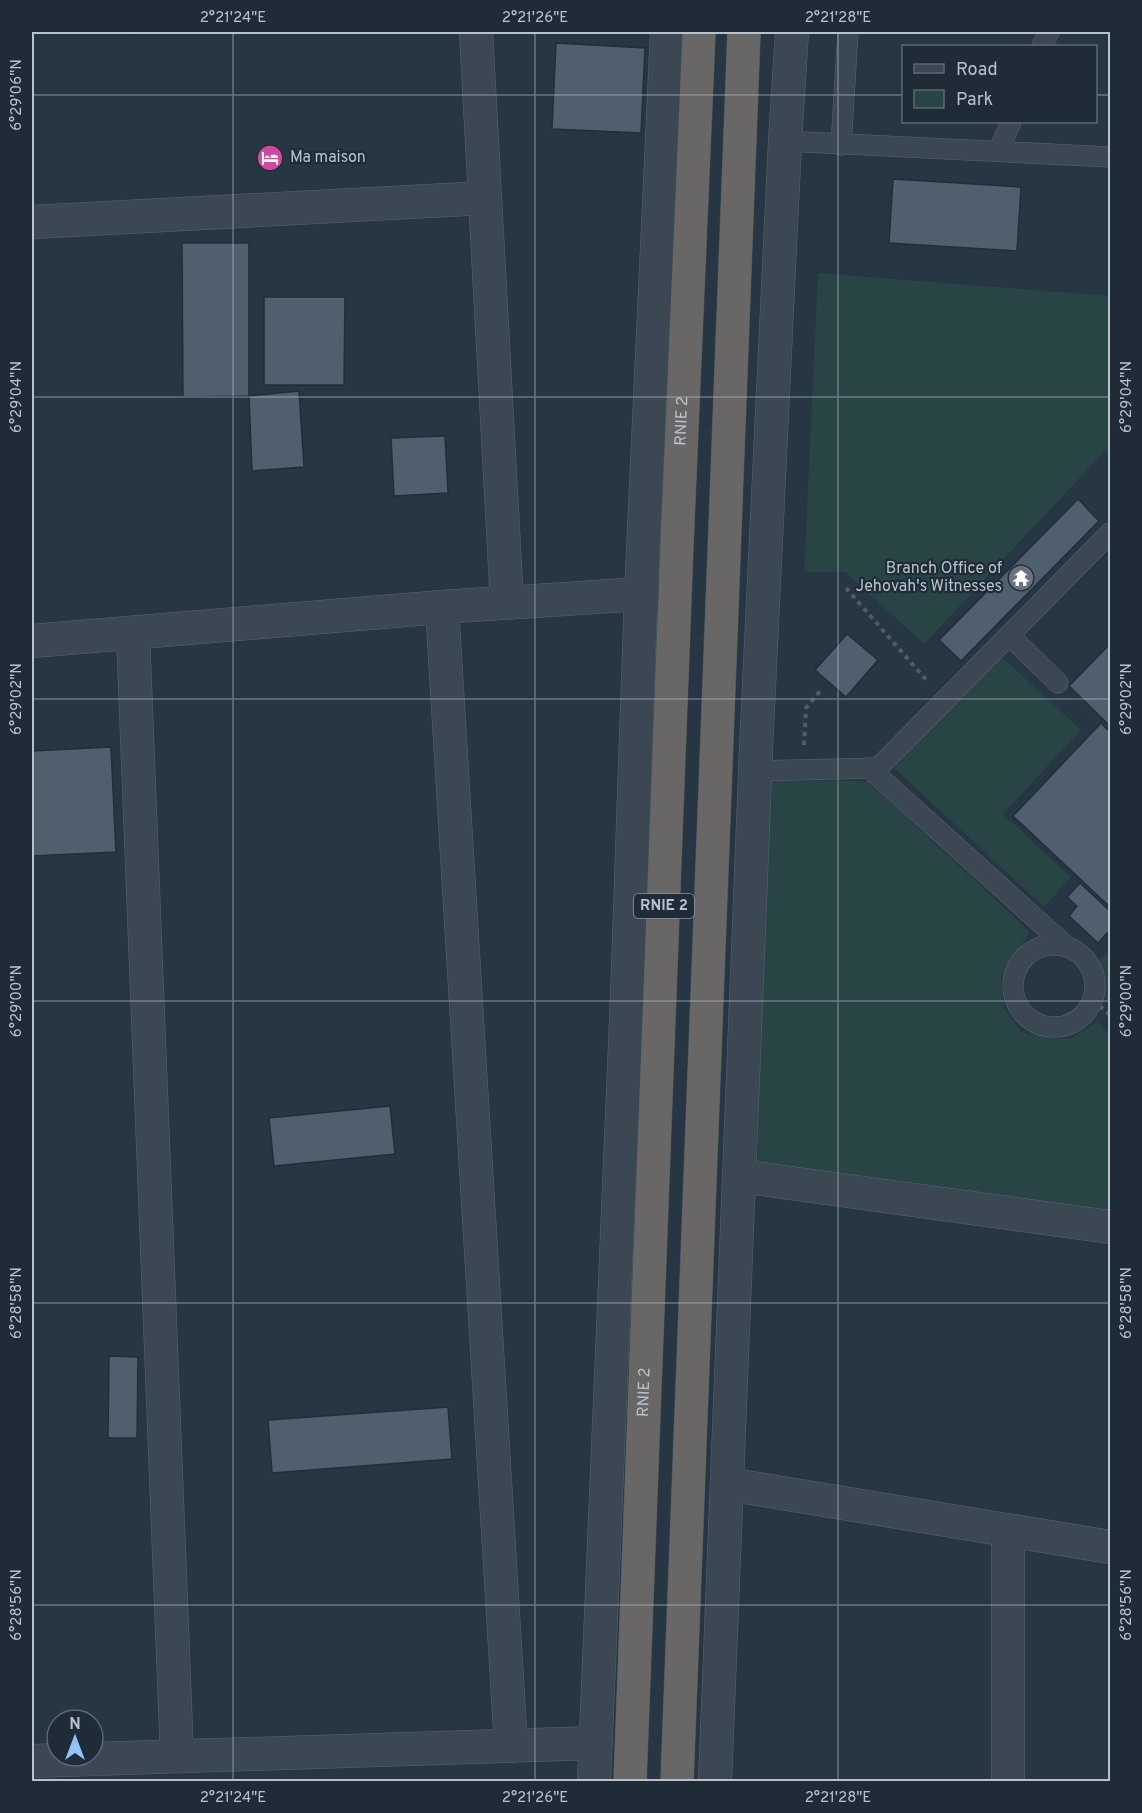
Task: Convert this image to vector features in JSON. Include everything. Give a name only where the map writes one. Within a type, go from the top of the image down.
[{"type":"highway","name":"RNIE 2","points":[[630,1782],[699,32]]},
{"type":"highway","name":"RNIE 2","points":[[677,1782],[744,32]]},
{"type":"street","points":[[476,32],[507,603]]},
{"type":"street","points":[[594,1782],[627,997],[641,594],[667,32]]},
{"type":"street","points":[[716,1782],[756,771],[792,32]]},
{"type":"street","points":[[32,222],[485,198]]},
{"type":"street","points":[[32,641],[442,607],[641,594],[676,596]]},
{"type":"street","points":[[442,607],[511,1746]]},
{"type":"street","points":[[133,634],[177,1756]]},
{"type":"street","points":[[739,1176],[1110,1227]]},
{"type":"street","points":[[727,1484],[1110,1547]]},
{"type":"street","points":[[1008,1530],[1008,1782]]},
{"type":"street","points":[[32,1761],[596,1743]]},
{"type":"lane","points":[[842,145],[848,32]]},
{"type":"lane","points":[[999,150],[1011,123]]},
{"type":"lane","points":[[785,141],[1110,156]]},
{"type":"lane","points":[[756,771],[878,768],[1110,533]]},
{"type":"lane","points":[[1010,635],[1058,683]]},
{"type":"lane","points":[[869,768],[1066,946],[1078,952],[1087,962],[1093,974],[1095,987],[1093,1000],[1087,1011],[1077,1020],[1065,1026],[1051,1028],[1025,1017],[1012,992],[1013,978],[1018,965],[1027,954],[1039,947],[1066,946]]},
{"type":"path","points":[[846,588],[944,701]]},
{"type":"path","points":[[803,770],[806,708],[820,691]]},
{"type":"path","points":[[1093,1000],[1110,1016]]},
{"type":"green space","points":[[818,273],[1110,296],[1110,457],[1104,452],[924,644],[845,572],[804,572]]},
{"type":"green space","points":[[1000,655],[1081,730],[1003,814],[1071,877],[1044,907],[894,768]]},
{"type":"green space","points":[[769,780],[868,781],[1030,932],[1001,976],[1004,1008],[1022,1033],[1070,1039],[1098,1022],[1110,1035],[1110,1211],[757,1163]]},
{"type":"green space","points":[[1110,948],[1110,1004],[1105,998],[1096,964]]},
{"type":"building","points":[[128,32],[167,32],[128,34]]},
{"type":"building","points":[[556,43],[645,48],[641,133],[552,129]]},
{"type":"building","points":[[893,179],[1021,187],[1017,251],[889,243]]},
{"type":"building","points":[[182,243],[249,243],[249,396],[183,397]]},
{"type":"building","points":[[264,297],[345,297],[344,385],[264,385]]},
{"type":"building","points":[[299,391],[304,467],[252,471],[249,396]]},
{"type":"building","points":[[445,436],[448,493],[394,496],[391,438]]},
{"type":"building","points":[[1078,499],[1099,521],[961,661],[939,640]]},
{"type":"building","points":[[847,634],[878,660],[846,697],[815,670]]},
{"type":"building","points":[[1110,644],[1110,726],[1069,686]]},
{"type":"building","points":[[1101,723],[1110,732],[1110,907],[1013,816]]},
{"type":"building","points":[[111,747],[116,852],[32,856],[32,751]]},
{"type":"building","points":[[1080,883],[1110,911],[1110,936],[1107,933],[1098,943],[1069,916],[1077,906],[1067,897]]},
{"type":"building","points":[[390,1106],[395,1154],[274,1166],[269,1118]]},
{"type":"building","points":[[109,1356],[138,1357],[137,1438],[108,1438]]},
{"type":"building","points":[[448,1407],[452,1459],[272,1473],[268,1420]]},
{"type":"place","name":"Ma maison","points":[[270,158]]},
{"type":"place","name":"Branch Office of Jehovah's Witnesses","points":[[1021,578]]}]
